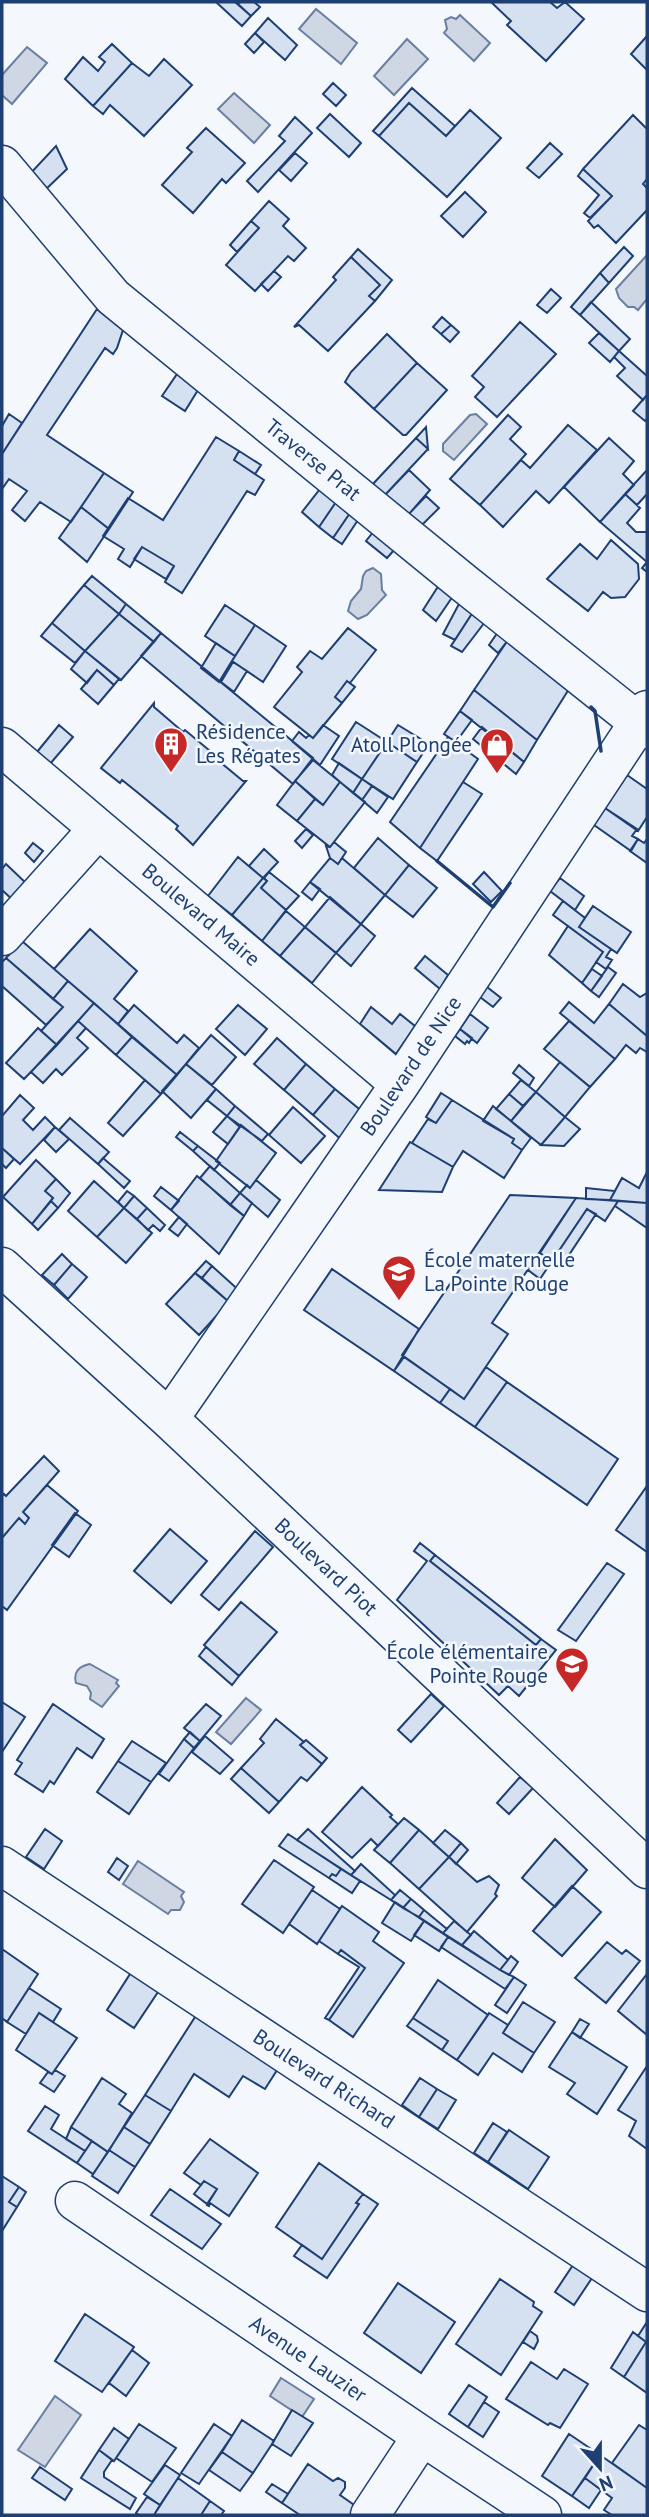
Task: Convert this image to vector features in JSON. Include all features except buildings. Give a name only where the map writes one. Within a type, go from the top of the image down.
[{"type":"street","name":"Traverse Prat","points":[[2,165],[113,297],[454,575],[645,721]]},
{"type":"street","name":"Boulevard de Nice","points":[[169,1419],[400,1084],[645,721]]},
{"type":"street","name":"Boulevard Maire","points":[[2,747],[400,1084]]},
{"type":"street","points":[[2,936],[98,829]]},
{"type":"street","name":"Boulevard Piot","points":[[2,1267],[169,1419],[647,1869]]},
{"type":"street","name":"Boulevard Richard","points":[[2,1866],[647,2292]]},
{"type":"street","name":"Avenue Lauzier","points":[[75,2201],[542,2515]]},
{"type":"street","points":[[370,2515],[422,2436]]},
{"type":"shaded area","points":[[316,9],[357,43],[341,64],[299,29]]},
{"type":"shaded area","points":[[460,15],[490,43],[474,61],[444,33],[447,29],[445,20],[451,17],[456,19]]},
{"type":"shaded area","points":[[407,39],[428,59],[394,95],[374,76]]},
{"type":"shaded area","points":[[27,47],[47,63],[12,104],[2,95],[2,75]]},
{"type":"shaded area","points":[[234,93],[270,125],[254,143],[218,109]]},
{"type":"shaded area","points":[[647,255],[647,299],[638,310],[628,307],[619,298],[616,289]]},
{"type":"shaded area","points":[[476,414],[487,424],[454,460],[443,451],[443,444],[470,415]]},
{"type":"shaded area","points":[[373,568],[381,574],[382,590],[386,595],[367,615],[358,619],[348,611],[351,601],[361,589],[363,576]]},
{"type":"shaded area","points":[[90,1664],[118,1680],[116,1683],[119,1686],[102,1707],[90,1699],[91,1693],[87,1686],[76,1683],[78,1670]]},
{"type":"shaded area","points":[[246,1698],[261,1710],[231,1744],[216,1732]]},
{"type":"shaded area","points":[[138,1861],[184,1892],[181,1896],[184,1902],[180,1910],[171,1910],[168,1914],[123,1884]]},
{"type":"shaded area","points":[[281,2378],[314,2399],[302,2417],[270,2396]]},
{"type":"shaded area","points":[[55,2396],[81,2415],[45,2467],[18,2450]]},
{"type":"wall","points":[[591,707],[595,711],[601,751]]},
{"type":"wall","points":[[437,861],[493,907],[510,883]]},
{"type":"place","name":"Résidence Les Régates","points":[[171,774]]},
{"type":"place","name":"Atoll Plongée","points":[[497,775]]},
{"type":"place","name":"École maternelle La Pointe Rouge","points":[[399,1302]]},
{"type":"place","name":"École élémentaire Pointe Rouge","points":[[572,1694]]}]
